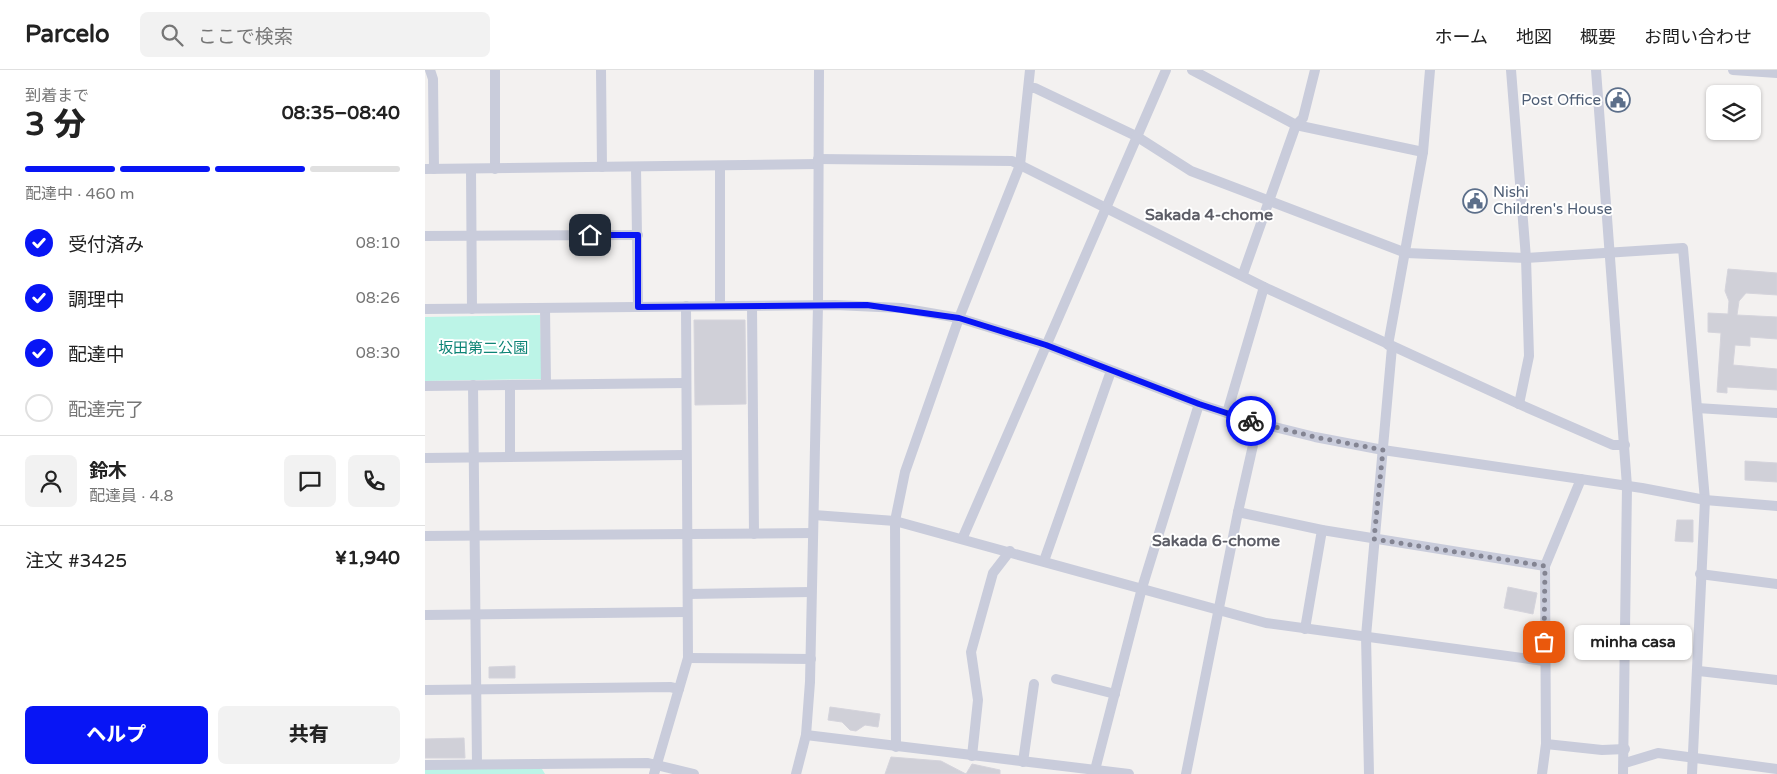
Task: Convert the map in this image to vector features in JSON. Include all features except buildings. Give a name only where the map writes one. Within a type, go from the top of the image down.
[{"type":"street","points":[[425,71],[431,70],[433,80],[430,169],[720,166],[818,161],[1012,161],[1390,346],[1613,445],[1625,445]]},
{"type":"street","points":[[495,70],[495,169]]},
{"type":"street","points":[[601,70],[602,167]]},
{"type":"street","points":[[796,774],[806,735],[811,659],[818,305],[819,70]]},
{"type":"street","points":[[897,747],[895,520],[905,472],[959,318],[1020,164],[1030,70]]},
{"type":"street","points":[[963,537],[1166,70]]},
{"type":"street","points":[[1192,70],[1297,125],[1423,152]]},
{"type":"street","points":[[1243,274],[1297,125],[1303,118],[1315,70]]},
{"type":"street","points":[[1369,774],[1366,636],[1383,450],[1390,346],[1423,152],[1430,70]]},
{"type":"street","points":[[1511,70],[1526,258],[1529,356],[1519,404]]},
{"type":"street","points":[[1596,70],[1627,486],[1625,763],[1623,774]]},
{"type":"street","points":[[1733,70],[1777,73]]},
{"type":"street","points":[[1029,88],[1035,88],[1136,136],[1191,171],[1269,199],[1406,253],[1526,258],[1683,248],[1705,500],[1699,671],[1692,774]]},
{"type":"street","points":[[720,166],[720,306]]},
{"type":"street","points":[[636,167],[638,307]]},
{"type":"street","points":[[471,169],[473,309]]},
{"type":"street","points":[[425,236],[638,235]]},
{"type":"street","points":[[1227,413],[1265,286]]},
{"type":"street","points":[[425,309],[818,305],[867,305],[901,308],[959,318],[1046,345],[1199,404],[1258,423],[1315,437],[1383,450],[1581,478],[1705,500],[1777,506]]},
{"type":"street","points":[[654,774],[688,658],[685,455],[686,306]]},
{"type":"street","points":[[752,306],[754,534]]},
{"type":"street","points":[[545,308],[546,384]]},
{"type":"street","points":[[1044,560],[1111,371]]},
{"type":"street","points":[[425,386],[685,383]]},
{"type":"street","points":[[473,385],[477,764]]},
{"type":"street","points":[[510,385],[511,457]]},
{"type":"street","points":[[1095,770],[1142,588],[1199,404]]},
{"type":"street","points":[[1697,408],[1777,413]]},
{"type":"street","points":[[1186,774],[1238,512],[1258,423]]},
{"type":"street","points":[[425,458],[685,455]]},
{"type":"street","points":[[1542,774],[1546,744],[1544,661],[1545,566],[1581,478]]},
{"type":"street","points":[[1238,512],[1322,530],[1545,566]]},
{"type":"street","points":[[814,515],[895,520],[963,537],[1266,623],[1544,661]]},
{"type":"street","points":[[1305,629],[1322,530]]},
{"type":"street","points":[[425,536],[813,533]]},
{"type":"street","points":[[972,756],[978,700],[971,652],[993,573],[1009,551]]},
{"type":"street","points":[[1701,574],[1777,584]]},
{"type":"street","points":[[688,594],[811,592]]},
{"type":"street","points":[[425,615],[687,612]]},
{"type":"street","points":[[688,658],[811,659]]},
{"type":"street","points":[[1699,671],[1777,680]]},
{"type":"street","points":[[1056,679],[1115,694]]},
{"type":"street","points":[[1023,762],[1034,684]]},
{"type":"street","points":[[425,690],[670,687],[679,689]]},
{"type":"street","points":[[806,735],[1129,774]]},
{"type":"street","points":[[1546,744],[1602,750],[1625,749]]},
{"type":"street","points":[[1625,763],[1658,754],[1777,769]]},
{"type":"street","points":[[425,765],[477,764],[549,769],[657,764],[694,774]]},
{"type":"green space","name":"坂田第二公園","points":[[540,315],[542,379],[425,381],[425,317]]},
{"type":"green space","points":[[425,769],[542,769],[545,774],[425,774]]},
{"type":"way so far","points":[[1251,421],[1283,430],[1383,450],[1374,539],[1545,566],[1544,642]]},
{"type":"place","name":"Post Office","points":[[1618,100]]},
{"type":"place","name":"Nishi Children's House","points":[[1475,201]]},
{"type":"place","name":"minha casa","points":[[1544,642]]},
{"type":"district","name":"Sakada 4-chome","points":[[1209,214]]},
{"type":"district","name":"Sakada 6-chome","points":[[1216,540]]},
{"type":"route","points":[[590,235],[638,235],[638,307],[867,305],[901,308],[959,318],[1046,345],[1199,404],[1251,421]]}]
